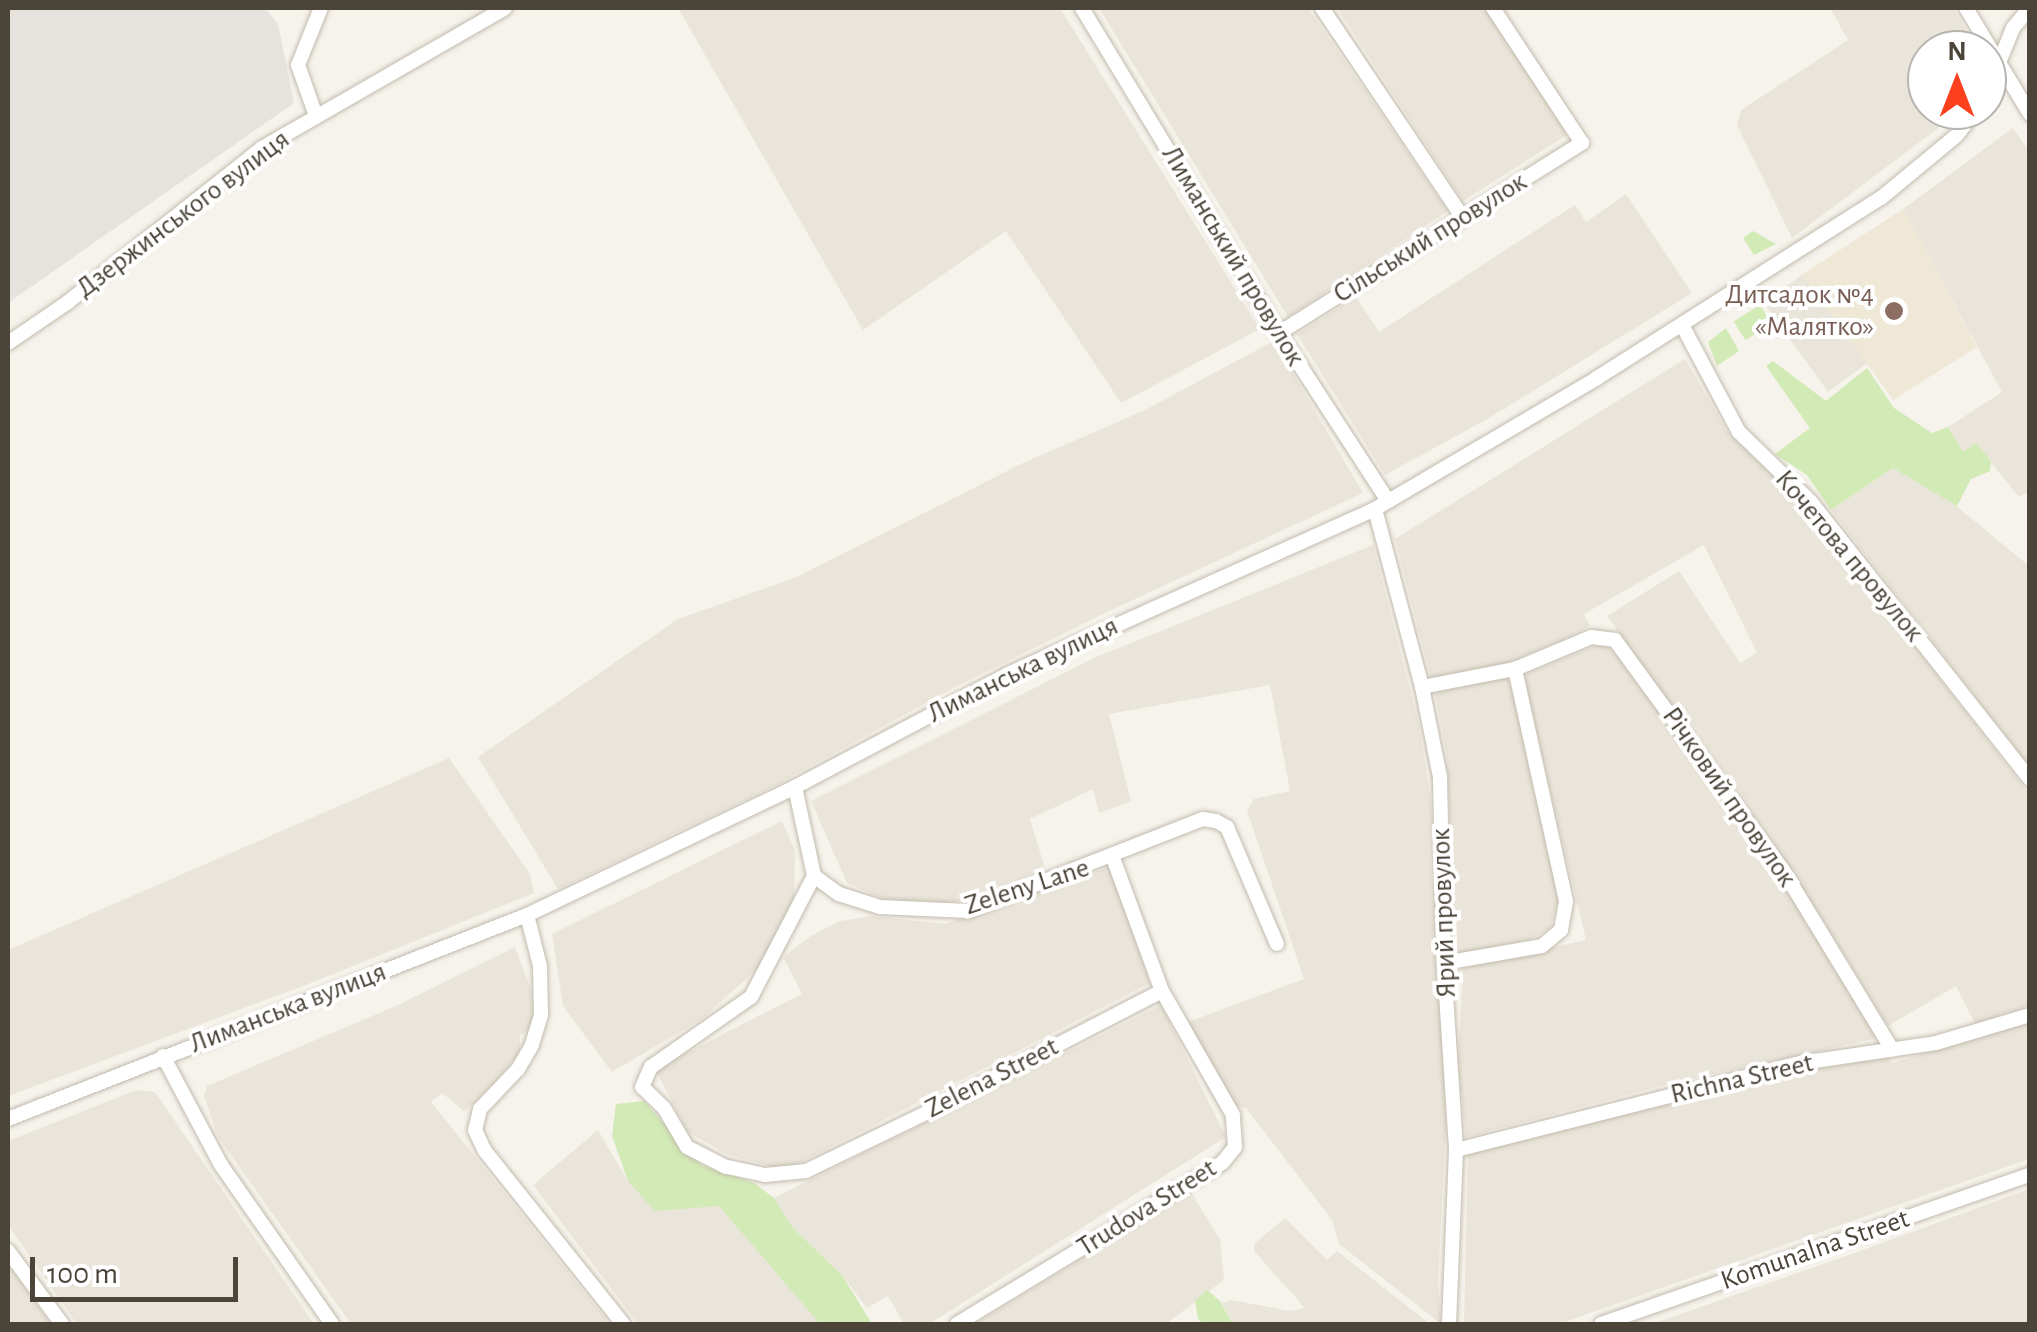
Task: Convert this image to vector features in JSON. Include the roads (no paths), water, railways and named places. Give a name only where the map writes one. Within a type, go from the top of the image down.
[{"type":"street","points":[[316,116],[298,66],[320,8]]},
{"type":"street","name":"Дзержинського вулиця","points":[[8,343],[68,302],[262,148],[504,8]]},
{"type":"street","name":"Лиманський провулок","points":[[1082,8],[1381,505]]},
{"type":"street","points":[[1322,8],[1463,218]]},
{"type":"street","name":"Сільський провулок","points":[[1279,332],[1582,143],[1493,8]]},
{"type":"street","points":[[1966,8],[1979,30]]},
{"type":"street","points":[[2007,43],[2013,28],[2030,8]]},
{"type":"street","points":[[2007,77],[2030,114]]},
{"type":"street","name":"Лиманська вулиця","points":[[8,1118],[527,914],[795,787],[1008,674],[1381,505],[1682,325],[1881,198],[1961,130]]},
{"type":"street","name":"Кочетова провулок","points":[[1682,325],[1739,432],[1811,502],[2030,779]]},
{"type":"street","name":"Ярий провулок","points":[[1381,505],[1440,777],[1444,963],[1456,1150],[1449,1324]]},
{"type":"street","name":"Річковий провулок","points":[[1422,687],[1515,669],[1591,636],[1615,640],[1783,870],[1892,1049]]},
{"type":"street","points":[[1444,963],[1542,946],[1561,930],[1566,901],[1515,669]]},
{"type":"street","points":[[795,787],[814,876]]},
{"type":"street","name":"Zeleny Lane","points":[[814,876],[839,894],[880,907],[968,911],[1204,820],[1216,820],[1227,827],[1277,944]]},
{"type":"street","points":[[1112,858],[1162,991]]},
{"type":"street","name":"Zelena Street","points":[[814,876],[751,997],[651,1066],[642,1087],[664,1108],[687,1146],[726,1166],[765,1175],[806,1171],[1162,991]]},
{"type":"street","points":[[527,914],[540,966],[541,1015],[532,1045],[518,1069],[480,1109],[474,1130],[484,1151],[623,1324]]},
{"type":"street","name":"Trudova Street","points":[[956,1324],[1223,1162],[1235,1146],[1233,1115],[1162,991]]},
{"type":"street","name":"Richna Street","points":[[1456,1150],[1785,1067],[1936,1043],[2030,1014]]},
{"type":"street","points":[[163,1056],[221,1165],[332,1324]]},
{"type":"street","name":"Komunalna Street","points":[[1600,1324],[2030,1175]]},
{"type":"street","points":[[8,1251],[62,1324]]},
{"type":"place","name":"Дитсадок №4 «Малятко»","points":[[1894,311]]}]
